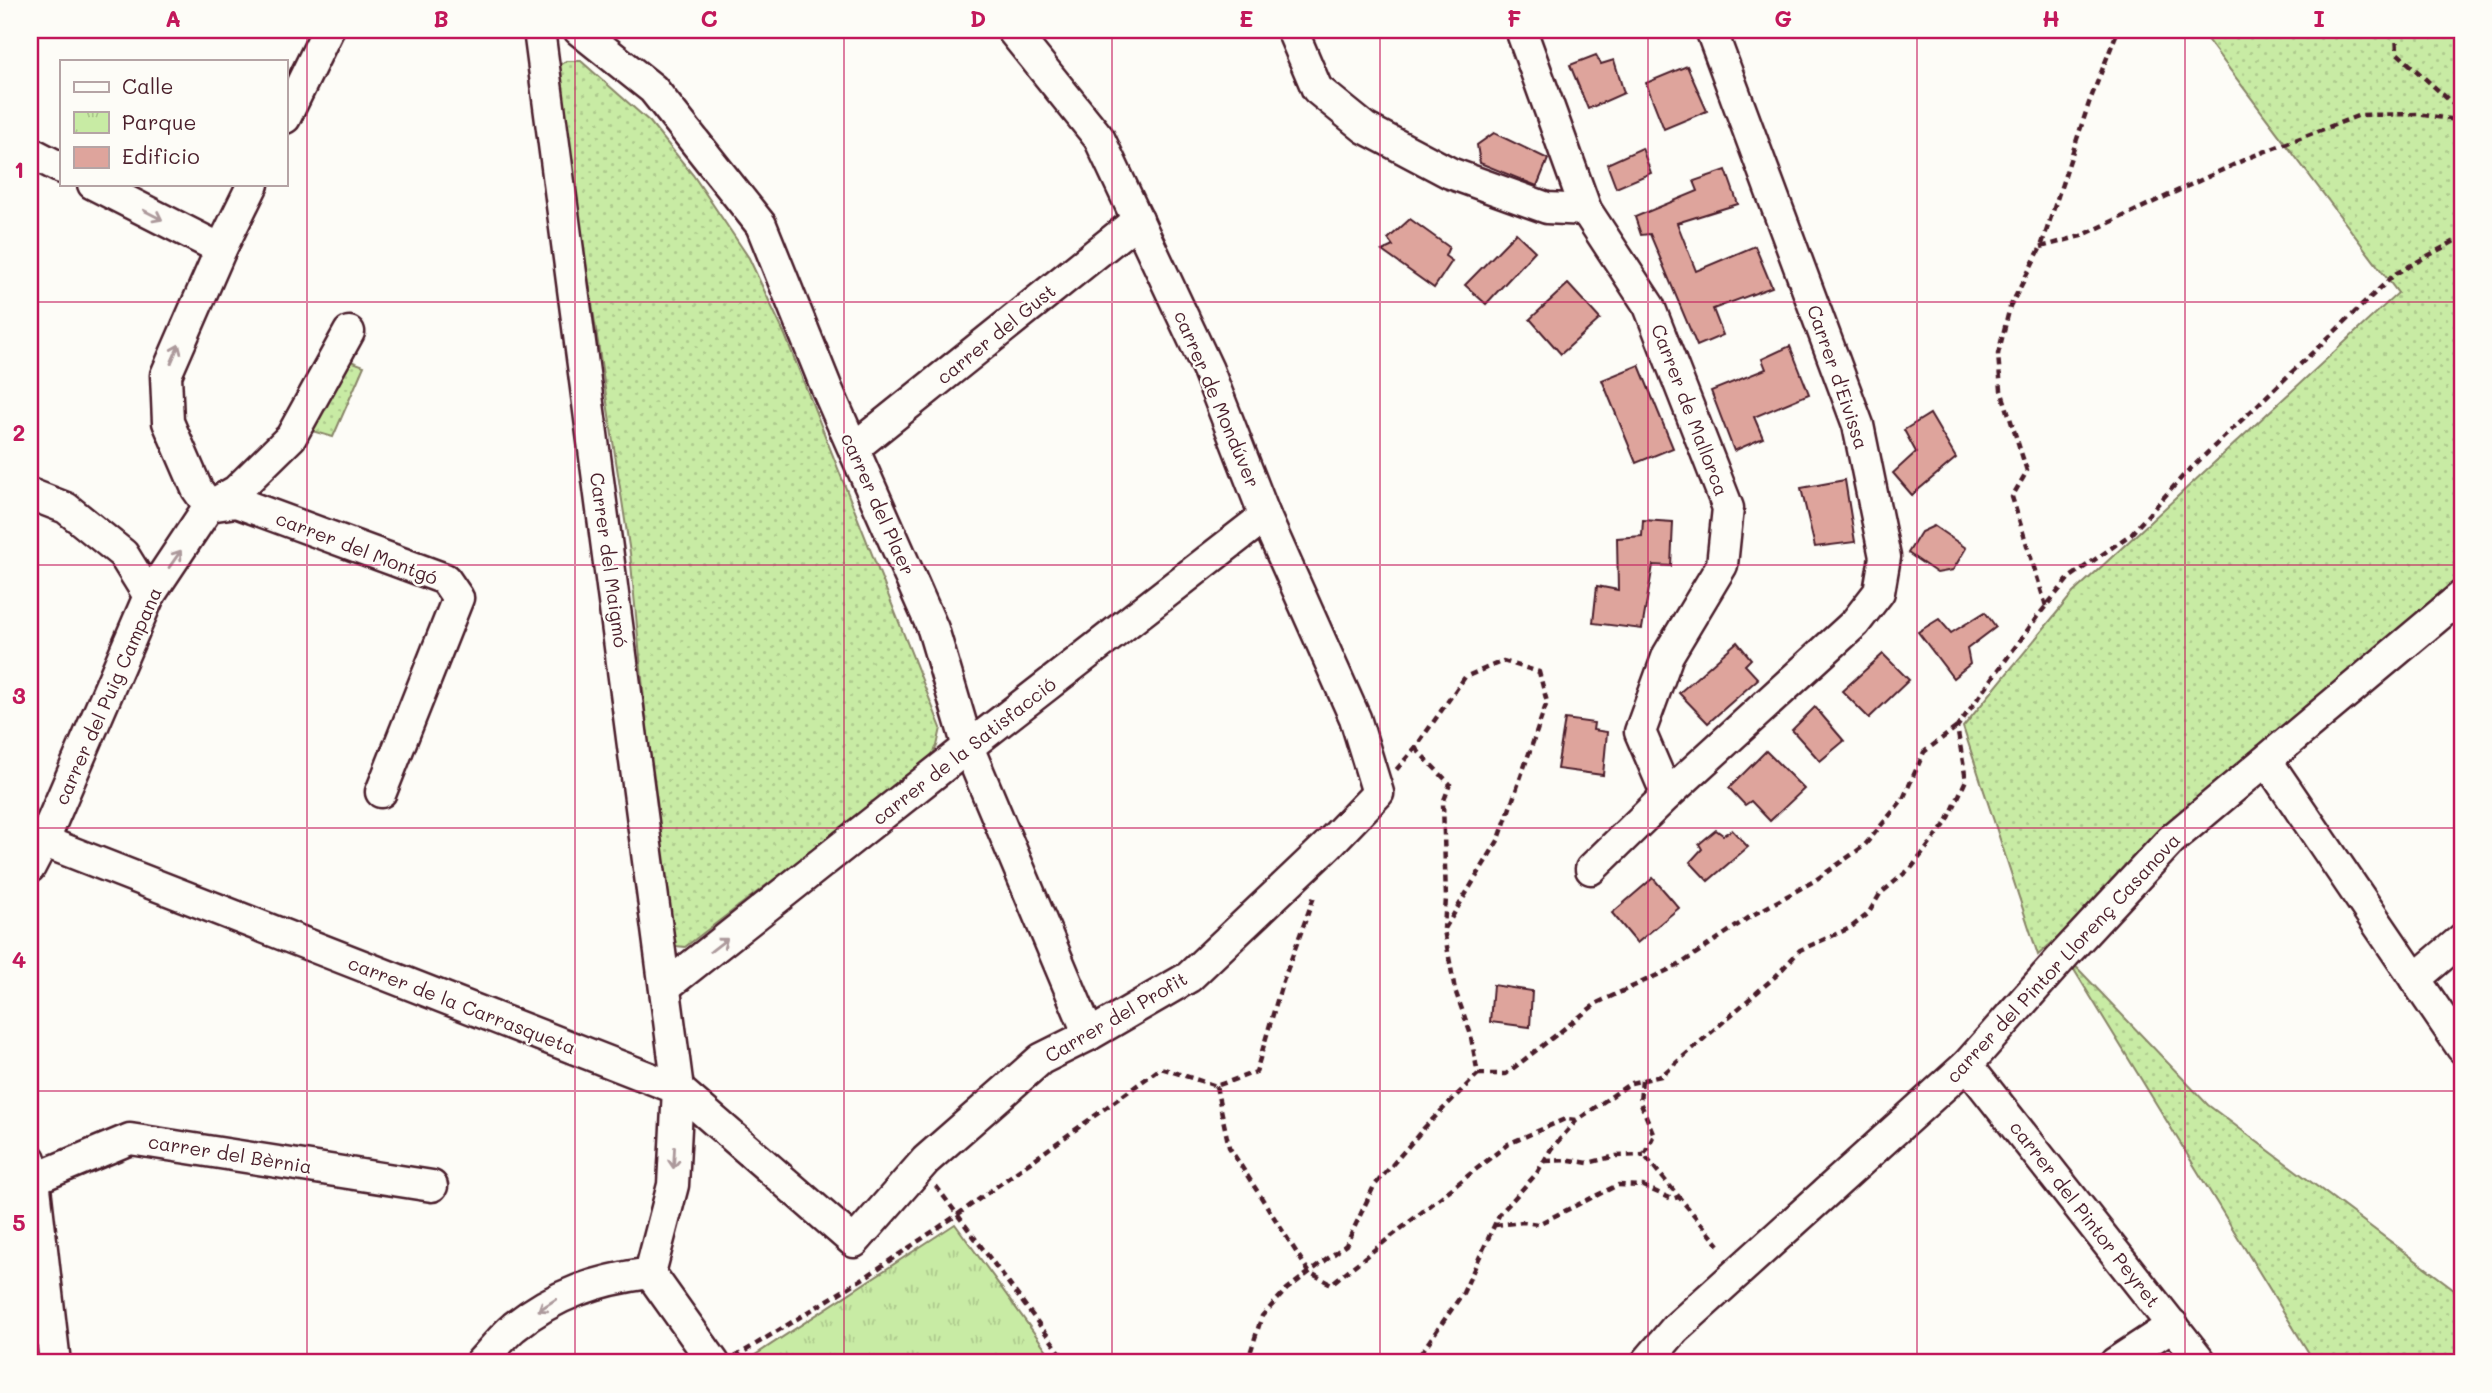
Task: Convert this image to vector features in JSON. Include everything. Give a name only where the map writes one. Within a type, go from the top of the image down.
[{"type":"street","points":[[287,114],[328,30]]},
{"type":"street","name":"Carrer del Maigmó","points":[[539,30],[678,1089],[673,1185],[650,1273]]},
{"type":"street","name":"carrer del Plaer","points":[[579,30],[653,89],[761,225],[933,629],[968,747],[1089,1035]]},
{"type":"street","name":"carrer de Mondúver","points":[[1012,30],[1099,138],[1208,370],[1265,516],[1355,718],[1378,793]]},
{"type":"street","points":[[1292,30],[1317,89],[1365,128],[1450,173],[1547,208],[1586,210]]},
{"type":"street","name":"Carrer de Mallorca","points":[[1521,30],[1586,210],[1649,306],[1728,508],[1722,565],[1668,655],[1640,732],[1667,794]]},
{"type":"street","name":"Carrer d'Eivissa","points":[[1591,869],[1667,794],[1855,622],[1879,592],[1885,557],[1858,425],[1711,30]]},
{"type":"street","points":[[30,152],[60,167]]},
{"type":"street","points":[[97,186],[221,249]]},
{"type":"street","points":[[252,186],[221,249],[166,375],[168,422],[197,489],[209,506],[236,491],[291,436],[349,332]]},
{"type":"street","name":"carrer del Gust","points":[[854,448],[1138,220]]},
{"type":"street","points":[[30,494],[66,508],[123,554],[149,596]]},
{"type":"street","name":"carrer del Montgó","points":[[209,506],[236,502],[445,579],[458,598],[381,792]]},
{"type":"street","name":"carrer del Puig Campana","points":[[34,848],[149,596],[209,506]]},
{"type":"street","name":"carrer de la Satisfacció","points":[[665,987],[1265,516]]},
{"type":"street","name":"carrer del Pintor Llorenç Casanova","points":[[1646,1363],[1675,1329],[1967,1065],[2171,840],[2462,596]]},
{"type":"street","points":[[2267,761],[2462,1048]]},
{"type":"street","name":"Carrer del Profit","points":[[853,1242],[920,1166],[1041,1059],[1089,1035],[1189,977],[1328,845],[1378,793]]},
{"type":"street","name":"carrer de la Carrasqueta","points":[[34,848],[678,1089],[853,1242]]},
{"type":"street","points":[[2415,979],[2462,939]]},
{"type":"street","name":"carrer del Pintor Peyret","points":[[1967,1065],[2202,1363]]},
{"type":"street","name":"carrer del Bèrnia","points":[[32,1168],[130,1139],[432,1186]]},
{"type":"street","points":[[32,1168],[55,1363]]},
{"type":"street","points":[[480,1363],[513,1328],[566,1293],[615,1278],[650,1273],[714,1363]]},
{"type":"street","points":[[2115,1363],[2173,1325]]},
{"type":"path","points":[[2046,606],[2012,497],[2026,471],[2001,390],[1998,354],[2010,307],[2041,247],[2089,103],[2118,30]]},
{"type":"path","points":[[2396,30],[2397,53],[2462,111]]},
{"type":"path","points":[[2041,247],[2081,236],[2248,158],[2360,115],[2418,114],[2462,121]]},
{"type":"path","points":[[1247,1363],[1262,1316],[1287,1289],[1346,1245],[1374,1186],[1425,1127],[1478,1074],[1506,1074],[1597,1003],[1679,965],[1751,916],[1814,881],[1864,846],[1903,799],[1924,752],[1957,727],[2069,578],[2131,534],[2183,477],[2395,274],[2462,237]]},
{"type":"path","points":[[1378,793],[1415,748],[1465,677],[1503,661],[1539,672],[1547,702],[1499,839],[1444,930]]},
{"type":"path","points":[[1414,1363],[1463,1293],[1499,1215],[1537,1173],[1577,1120],[1631,1083],[1661,1076],[1777,975],[1800,950],[1850,928],[1868,914],[1880,894],[1912,867],[1947,822],[1966,780],[1957,727]]},
{"type":"path","points":[[1415,748],[1450,784],[1443,803],[1446,898],[1444,930],[1455,990],[1470,1032],[1478,1074]]},
{"type":"path","points":[[725,1363],[867,1276],[957,1215],[1161,1068],[1216,1086],[1256,1072],[1281,987],[1317,884]]},
{"type":"path","points":[[1642,1080],[1640,1102],[1654,1135],[1644,1155]]},
{"type":"path","points":[[1216,1086],[1228,1147],[1309,1272],[1331,1284],[1508,1144],[1565,1119],[1577,1120]]},
{"type":"path","points":[[1544,1161],[1570,1160],[1588,1163],[1616,1156],[1644,1155]]},
{"type":"path","points":[[1644,1155],[1719,1245]]},
{"type":"path","points":[[920,1166],[1068,1363]]},
{"type":"path","points":[[1494,1225],[1523,1222],[1538,1224],[1618,1185],[1643,1186],[1672,1199],[1678,1197]]},
{"type":"green space","points":[[2200,30],[2462,30],[2462,585],[2038,955],[1963,727],[2073,593],[2398,293]]},
{"type":"green space","points":[[566,61],[581,61],[650,122],[693,175],[749,258],[785,335],[941,728],[937,746],[928,762],[685,947],[676,946],[667,940],[630,553],[556,67]]},
{"type":"green space","points":[[340,357],[364,366],[333,437],[309,430]]},
{"type":"green space","points":[[2065,955],[2208,1105],[2462,1295],[2462,1363],[2315,1363]]},
{"type":"green space","points":[[955,1224],[1056,1363],[743,1363]]},
{"type":"building","points":[[1596,55],[1601,64],[1614,60],[1624,93],[1588,109],[1570,65]]},
{"type":"building","points":[[1687,66],[1707,111],[1664,129],[1646,83]]},
{"type":"building","points":[[1494,133],[1548,159],[1537,186],[1480,163],[1477,145]]},
{"type":"building","points":[[1642,148],[1651,173],[1616,188],[1607,164]]},
{"type":"building","points":[[1726,170],[1738,204],[1677,223],[1696,271],[1755,246],[1772,287],[1713,309],[1723,335],[1697,346],[1650,234],[1641,235],[1635,217],[1698,191],[1694,181]]},
{"type":"building","points":[[1410,219],[1449,247],[1445,256],[1452,261],[1434,288],[1382,251],[1393,246],[1388,239]]},
{"type":"building","points":[[1516,233],[1535,251],[1486,304],[1465,285]]},
{"type":"building","points":[[1568,284],[1600,319],[1561,354],[1530,319]]},
{"type":"building","points":[[1790,346],[1809,394],[1754,417],[1763,438],[1734,451],[1711,391],[1766,369],[1762,359]]},
{"type":"building","points":[[1639,365],[1673,448],[1636,463],[1602,380]]},
{"type":"building","points":[[1930,414],[1956,458],[1912,495],[1893,473],[1916,452],[1904,430]]},
{"type":"building","points":[[1845,480],[1855,542],[1815,547],[1801,488]]},
{"type":"building","points":[[1643,520],[1673,522],[1671,566],[1653,565],[1642,629],[1593,623],[1597,586],[1618,590],[1617,538],[1642,536]]},
{"type":"building","points":[[1934,526],[1966,548],[1953,570],[1937,573],[1908,553],[1921,532]]},
{"type":"building","points":[[1985,612],[1996,627],[1967,649],[1970,664],[1953,678],[1918,632],[1939,619],[1951,633]]},
{"type":"building","points":[[1737,642],[1751,659],[1745,665],[1758,679],[1708,723],[1679,693]]},
{"type":"building","points":[[1883,654],[1909,680],[1869,718],[1842,691]]},
{"type":"building","points":[[1815,707],[1844,741],[1820,761],[1792,730]]},
{"type":"building","points":[[1565,719],[1594,723],[1593,730],[1607,732],[1603,775],[1557,769]]},
{"type":"building","points":[[1766,751],[1804,789],[1770,821],[1751,801],[1745,805],[1729,788]]},
{"type":"building","points":[[1716,830],[1723,835],[1732,830],[1748,847],[1708,881],[1690,862],[1702,849],[1699,844]]},
{"type":"building","points":[[1653,878],[1679,908],[1637,943],[1612,913]]},
{"type":"building","points":[[1493,985],[1532,991],[1530,1027],[1490,1022]]}]
